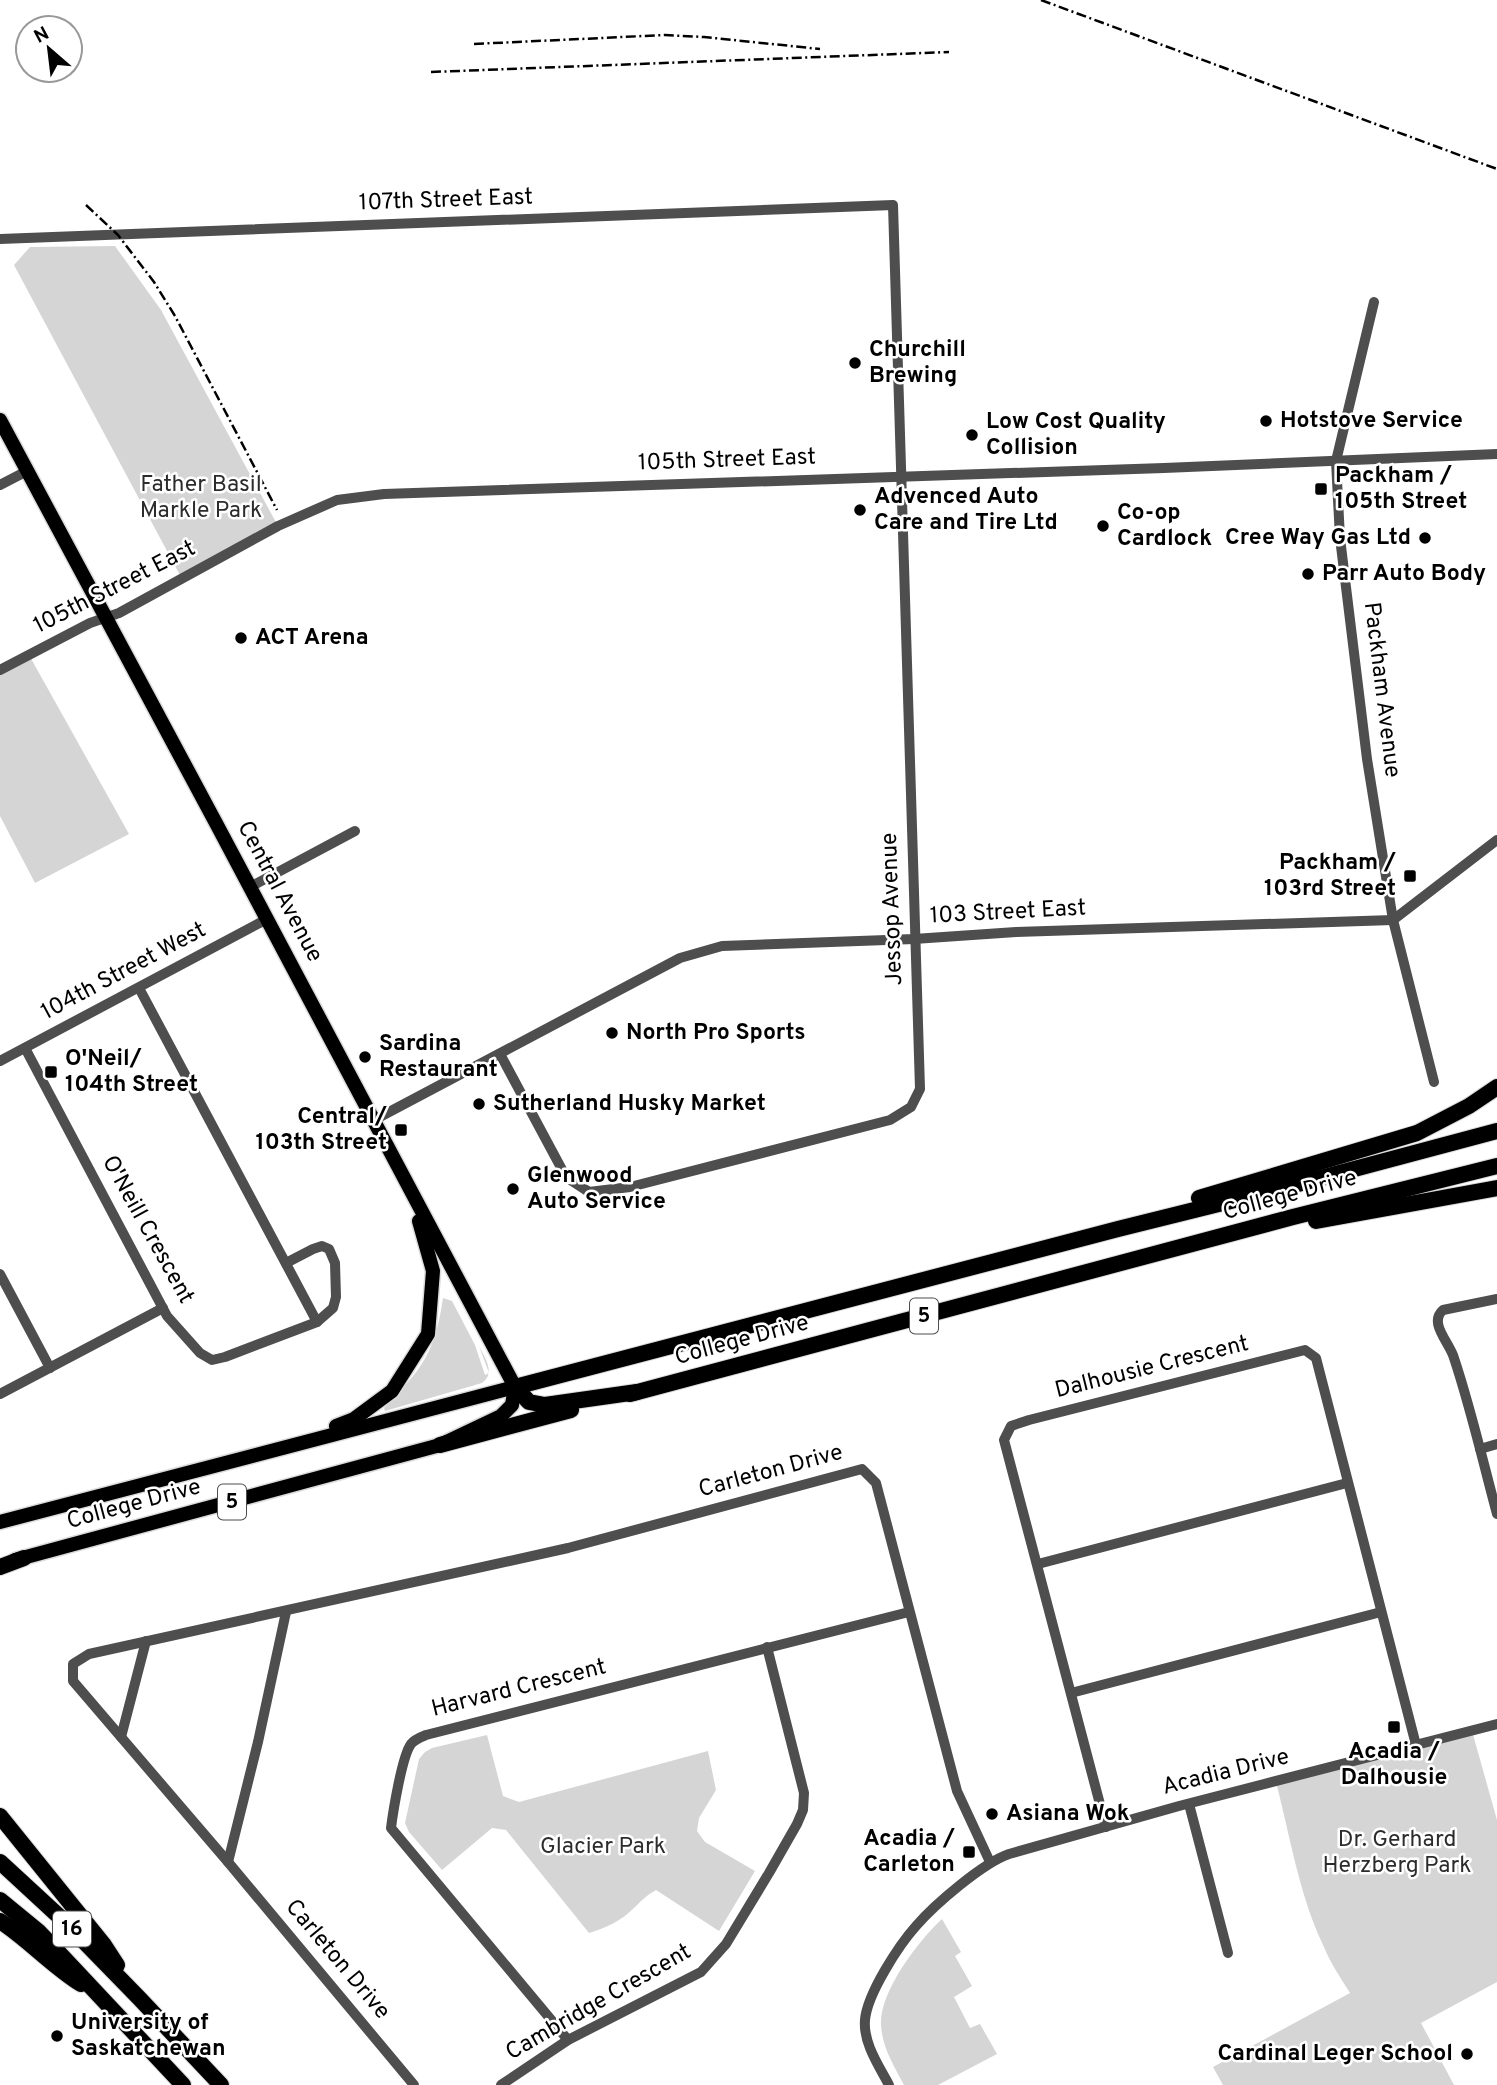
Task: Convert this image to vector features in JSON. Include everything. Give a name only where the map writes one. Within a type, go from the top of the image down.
[{"type":"highway","points":[[1118,1228],[1146,1214],[1417,1133],[1469,1107],[1497,1087]]},
{"type":"highway","name":"College Drive","points":[[515,1387],[1497,1131]]},
{"type":"highway","name":"College Drive","points":[[440,1445],[1293,1217],[1497,1166]]},
{"type":"highway","points":[[1210,1240],[1497,1188]]},
{"type":"highway","points":[[515,1387],[529,1402],[545,1405],[637,1392]]},
{"type":"highway","points":[[0,1566],[24,1558]]},
{"type":"highway","points":[[0,1816],[104,1945],[140,1999]]},
{"type":"highway","name":"16","points":[[0,1862],[63,1920],[220,2085]]},
{"type":"highway","name":"16","points":[[0,1900],[39,1932],[183,2085]]},
{"type":"highway","points":[[0,1921],[64,1973],[99,1996]]},
{"type":"main road","name":"Central Avenue","points":[[0,419],[515,1387]]},
{"type":"main road","points":[[286,1447],[354,1419],[392,1391],[428,1334],[433,1271],[413,1196]]},
{"type":"main road","points":[[440,1445],[501,1416],[512,1405],[515,1387]]},
{"type":"main road","name":"College Drive","points":[[0,1522],[515,1387]]},
{"type":"main road","name":"College Drive","points":[[24,1558],[440,1445]]},
{"type":"street","name":"107th Street East","points":[[0,239],[893,205]]},
{"type":"street","name":"Jessop Avenue","points":[[500,1054],[566,1177],[589,1192],[630,1187],[890,1120],[911,1107],[920,1089],[893,205]]},
{"type":"street","name":"Packham Avenue","points":[[1374,302],[1336,461],[1340,538],[1367,759],[1393,920],[1434,1082]]},
{"type":"street","name":"105th Street East","points":[[0,670],[90,623],[134,605],[262,534],[337,500],[384,494],[1497,454]]},
{"type":"street","points":[[0,485],[27,471]]},
{"type":"street","points":[[250,887],[355,831]]},
{"type":"street","points":[[1393,920],[1497,840]]},
{"type":"street","name":"104th Street West","points":[[0,1061],[267,919]]},
{"type":"street","name":"103 Street East","points":[[374,1120],[680,958],[722,946],[915,939],[1016,932],[1393,920]]},
{"type":"street","points":[[139,988],[317,1322],[333,1308],[336,1297],[333,1255],[322,1246],[286,1263]]},
{"type":"street","name":"O'Neill Crescent","points":[[25,1048],[163,1308],[200,1353],[212,1360],[225,1357],[317,1322]]},
{"type":"street","points":[[0,1274],[50,1368]]},
{"type":"street","points":[[1497,1299],[1443,1310],[1437,1324],[1454,1355],[1497,1514]]},
{"type":"street","points":[[0,1394],[163,1308]]},
{"type":"street","name":"Dalhousie Crescent","points":[[1106,1827],[1004,1440],[1011,1426],[1029,1420],[1305,1350],[1316,1358],[1416,1745]]},
{"type":"street","points":[[1480,1449],[1497,1444]]},
{"type":"street","name":"Carleton Drive","points":[[414,2085],[74,1681],[73,1664],[89,1654],[572,1547],[862,1469],[876,1483],[957,1791],[990,1862]]},
{"type":"street","points":[[1038,1563],[1347,1483]]},
{"type":"street","points":[[228,1862],[258,1742],[286,1612]]},
{"type":"street","name":"Harvard Crescent","points":[[568,2040],[391,1828],[411,1744],[426,1735],[909,1612]]},
{"type":"street","points":[[1071,1693],[1381,1612]]},
{"type":"street","points":[[121,1737],[146,1641]]},
{"type":"street","name":"Cambridge Crescent","points":[[501,2085],[568,2040],[701,1972],[728,1940],[803,1810],[804,1793],[766,1647]]},
{"type":"street","name":"Acadia Drive","points":[[889,2085],[867,2041],[864,2022],[872,1997],[904,1940],[918,1924],[990,1862],[1006,1854],[1189,1804],[1497,1724]]},
{"type":"street","points":[[1189,1804],[1228,1953]]},
{"type":"green space","name":"Father Basil Markle Park","points":[[115,246],[161,310],[278,526],[182,579],[14,265],[30,247]]},
{"type":"green space","points":[[29,655],[129,834],[35,883],[0,816],[0,670]]},
{"type":"green space","points":[[443,1298],[452,1301],[475,1345],[485,1375],[488,1373],[486,1379],[482,1383],[385,1411],[384,1408],[425,1359],[436,1333]]},
{"type":"green space","name":"Dr. Gerhard Herzberg Park","points":[[1472,1731],[1497,1820],[1497,1982],[1421,2023],[1454,2085],[1223,2085],[1213,2067],[1350,1993],[1335,1969],[1315,1926],[1296,1865],[1276,1782]]},
{"type":"green space","name":"Glacier Park","points":[[487,1735],[503,1796],[519,1802],[708,1751],[716,1790],[699,1818],[697,1831],[705,1842],[755,1871],[719,1931],[656,1890],[619,1920],[589,1933],[506,1830],[492,1828],[442,1870],[409,1832],[405,1823],[419,1759],[432,1748]]},
{"type":"green space","points":[[942,1919],[961,1952],[955,1956],[972,1986],[954,1997],[970,2028],[980,2024],[997,2054],[938,2085],[904,2085],[884,2041],[882,2012],[886,1997],[902,1968],[922,1940]]},
{"type":"railway","points":[[1041,0],[1497,169]]},
{"type":"railway","points":[[474,44],[665,35],[820,49]]},
{"type":"railway","points":[[431,72],[949,52]]},
{"type":"railway","points":[[86,205],[118,235],[154,282],[175,316],[277,510]]},
{"type":"place","name":"Churchill Brewing","points":[[855,363]]},
{"type":"place","name":"Hotstove Service","points":[[1266,421]]},
{"type":"place","name":"Low Cost Quality Collision","points":[[972,435]]},
{"type":"place","name":"Packham / 105th Street","points":[[1321,489]]},
{"type":"place","name":"Advenced Auto Care and Tire Ltd","points":[[860,510]]},
{"type":"place","name":"Co-op Cardlock","points":[[1103,526]]},
{"type":"place","name":"Cree Way Gas Ltd","points":[[1425,538]]},
{"type":"place","name":"Parr Auto Body","points":[[1308,574]]},
{"type":"place","name":"ACT Arena","points":[[241,638]]},
{"type":"place","name":"Packham / 103rd Street","points":[[1410,876]]},
{"type":"place","name":"North Pro Sports","points":[[612,1033]]},
{"type":"place","name":"Sardina Restaurant","points":[[365,1057]]},
{"type":"place","name":"O'Neil/ 104th Street","points":[[51,1072]]},
{"type":"place","name":"Sutherland Husky Market","points":[[479,1104]]},
{"type":"place","name":"Central/ 103th Street","points":[[401,1130]]},
{"type":"place","name":"Glenwood Auto Service","points":[[513,1189]]},
{"type":"place","name":"Acadia / Dalhousie","points":[[1394,1727]]},
{"type":"place","name":"Asiana Wok","points":[[992,1814]]},
{"type":"place","name":"Acadia / Carleton","points":[[969,1852]]},
{"type":"place","name":"University of Saskatchewan","points":[[57,2036]]},
{"type":"place","name":"Cardinal Leger School","points":[[1467,2054]]}]
